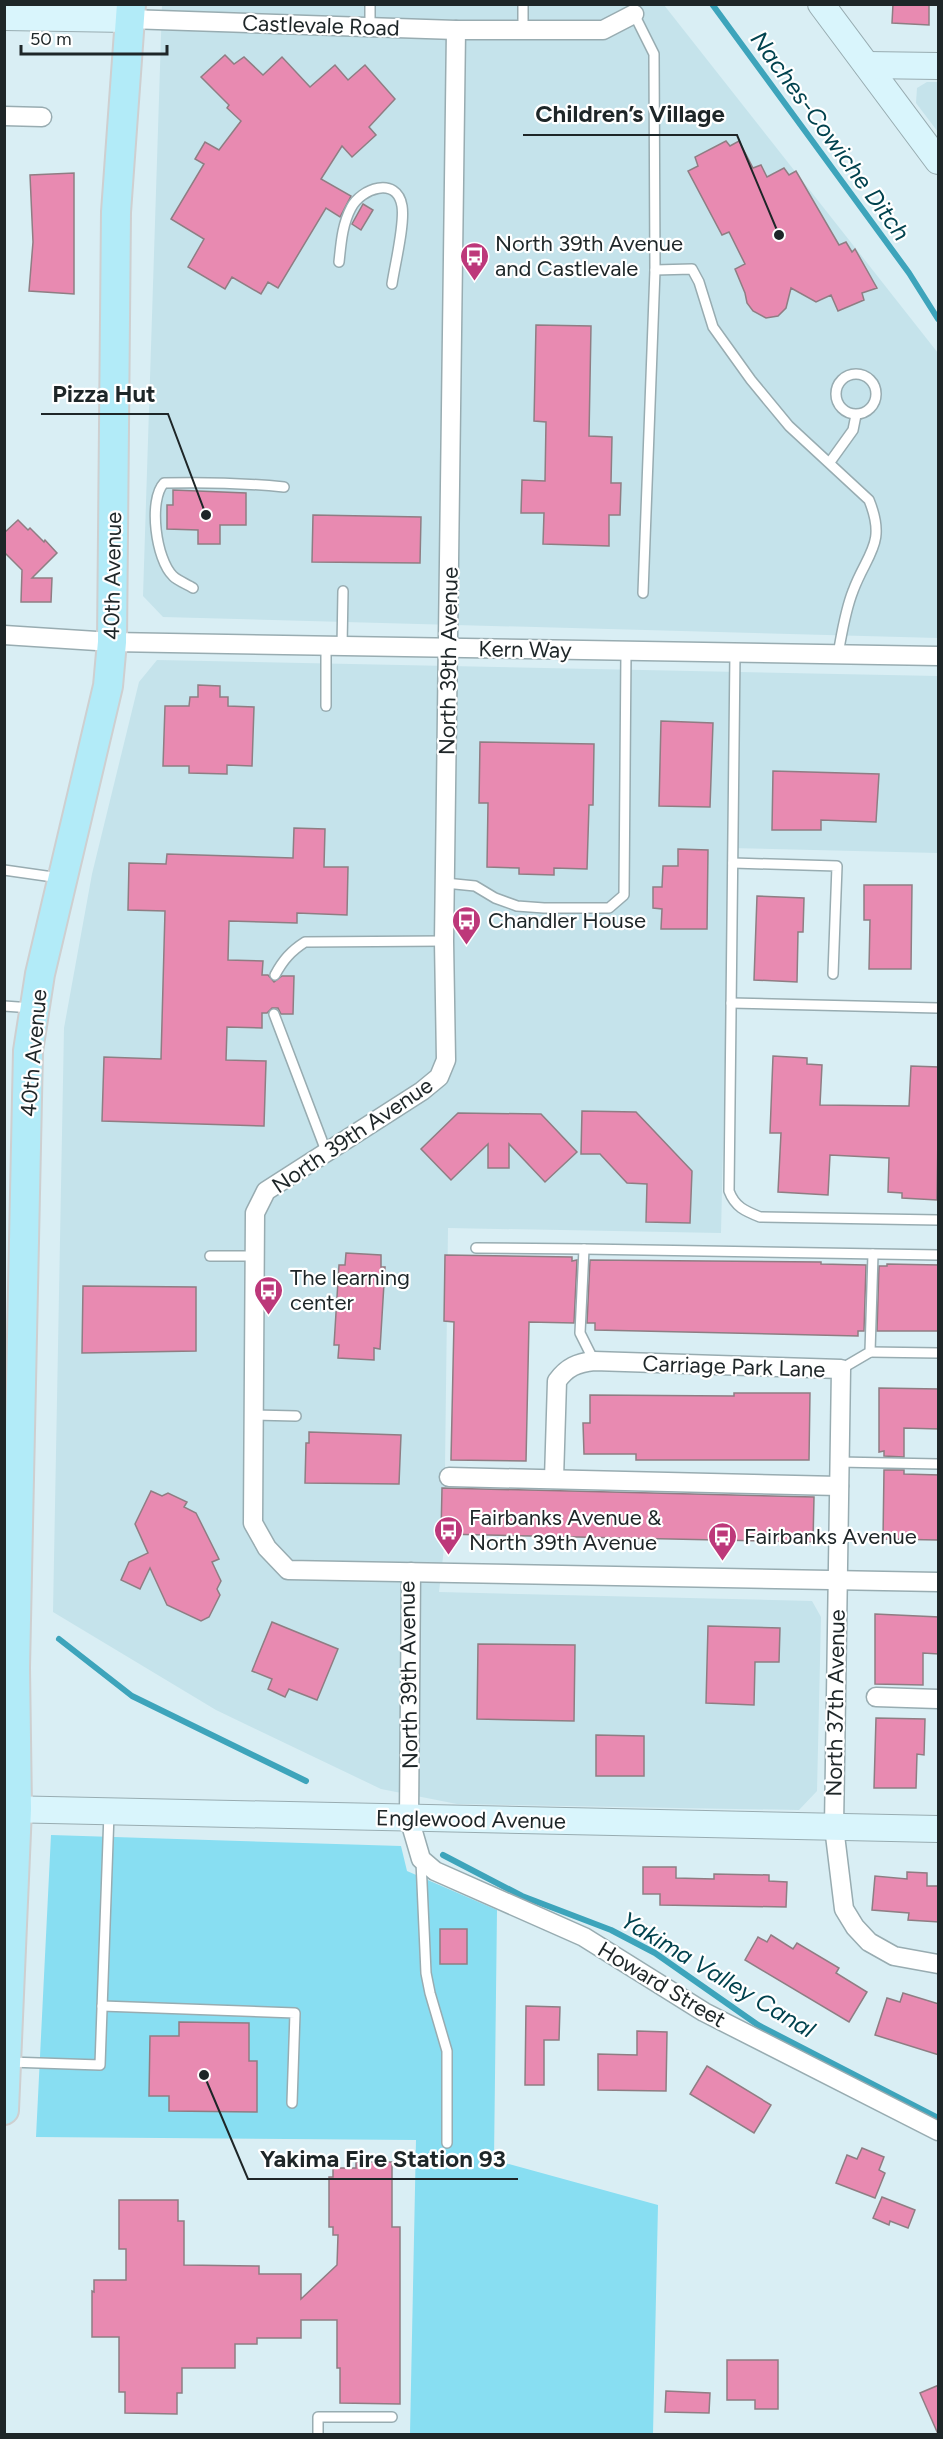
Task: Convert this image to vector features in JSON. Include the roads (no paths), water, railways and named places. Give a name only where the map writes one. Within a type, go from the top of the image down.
[{"type":"main road","name":"40th Avenue","points":[[4,2110],[15,1668],[15,1501],[28,1051],[40,974],[108,686],[112,642],[116,212],[129,12]]},
{"type":"street","points":[[821,4],[939,161]]},
{"type":"street","name":"Castlevale Road","points":[[4,17],[129,12],[370,27],[456,30],[603,30],[634,14]]},
{"type":"street","name":"North 39th Avenue","points":[[409,1818],[411,1572],[288,1570],[267,1548],[253,1523],[255,1213],[266,1191],[422,1091],[439,1077],[446,1060],[444,941],[456,30]]},
{"type":"street","points":[[867,65],[939,66]]},
{"type":"street","points":[[4,117],[42,117]]},
{"type":"street","name":"Kern Way","points":[[4,635],[112,642],[939,656]]},
{"type":"street","name":"Carriage Park Lane","points":[[554,1479],[557,1381],[566,1370],[578,1363],[594,1361],[841,1369],[837,1580]]},
{"type":"street","points":[[449,1477],[839,1486]]},
{"type":"street","points":[[411,1572],[939,1582]]},
{"type":"street","name":"North 37th Avenue","points":[[837,1580],[834,1827],[844,1909],[855,1927],[869,1942],[894,1956],[939,1964]]},
{"type":"street","points":[[876,1697],[939,1699]]},
{"type":"street","name":"Englewood Avenue","points":[[11,1809],[939,1829]]},
{"type":"street","points":[[409,1818],[421,1859]]},
{"type":"street","name":"Howard Street","points":[[421,1859],[435,1871],[584,1937],[704,2012],[939,2131]]},
{"type":"lane","points":[[370,4],[370,27]]},
{"type":"lane","points":[[524,4],[524,29]]},
{"type":"lane","points":[[634,14],[654,54],[655,270],[643,593]]},
{"type":"lane","points":[[339,262],[342,232],[351,207],[362,194],[370,190],[392,190],[399,196],[403,212],[392,284]]},
{"type":"lane","points":[[655,270],[692,269],[699,282],[712,327],[751,380],[789,426],[869,500],[875,514],[877,530],[872,553],[853,589],[847,608],[838,654]]},
{"type":"lane","points":[[856,373],[871,380],[877,394],[871,409],[856,415],[842,409],[836,394],[842,380],[856,373]]},
{"type":"lane","points":[[830,462],[853,430],[856,415]]},
{"type":"lane","points":[[193,588],[172,575],[159,547],[154,520],[159,488],[164,483],[180,482],[239,483],[284,487]]},
{"type":"lane","points":[[326,706],[344,591]]},
{"type":"lane","points":[[445,883],[475,886],[495,898],[517,906],[544,908],[609,908],[624,895],[626,651]]},
{"type":"lane","points":[[735,652],[729,1191],[733,1202],[744,1211],[760,1217],[939,1220]]},
{"type":"lane","points":[[733,863],[837,866],[833,974]]},
{"type":"lane","points":[[4,870],[62,878]]},
{"type":"lane","points":[[275,975],[283,960],[305,942],[444,941]]},
{"type":"lane","points":[[731,1004],[939,1008]]},
{"type":"lane","points":[[4,1006],[35,1008]]},
{"type":"lane","points":[[273,1014],[326,1151]]},
{"type":"lane","points":[[476,1248],[939,1255]]},
{"type":"lane","points":[[584,1249],[580,1333],[594,1361]]},
{"type":"lane","points":[[870,1352],[873,1254]]},
{"type":"lane","points":[[210,1256],[254,1256]]},
{"type":"lane","points":[[841,1369],[870,1352],[939,1353]]},
{"type":"lane","points":[[254,1415],[296,1416]]},
{"type":"lane","points":[[839,1462],[939,1464]]},
{"type":"lane","points":[[6,2061],[100,2065],[110,1811]]},
{"type":"lane","points":[[421,1859],[426,1973],[429,1993],[447,2051],[447,2143]]},
{"type":"lane","points":[[102,2006],[295,2013],[292,2103]]},
{"type":"lane","points":[[318,2434],[318,2417],[392,2417]]},
{"type":"waterway","name":"Naches-Cowiche Ditch","points":[[712,4],[909,273],[938,319]]},
{"type":"waterway","name":"Yakima Valley Canal","points":[[59,1639],[132,1696],[306,1781]]},
{"type":"waterway","name":"Yakima Valley Canal","points":[[443,1855],[522,1896],[611,1930],[655,1953],[758,2025],[938,2118]]},
{"type":"place","name":"Children’s Village","points":[[779,235]]},
{"type":"place","name":"North 39th Avenue and Castlevale","points":[[474,282]]},
{"type":"place","name":"Pizza Hut","points":[[206,515]]},
{"type":"place","name":"Chandler House","points":[[467,946]]},
{"type":"place","name":"The learning center","points":[[269,1316]]},
{"type":"place","name":"Fairbanks Avenue & North 39th Avenue","points":[[448,1556]]},
{"type":"place","name":"Fairbanks Avenue","points":[[723,1562]]},
{"type":"place","name":"Yakima Fire Station 93","points":[[204,2075]]}]
